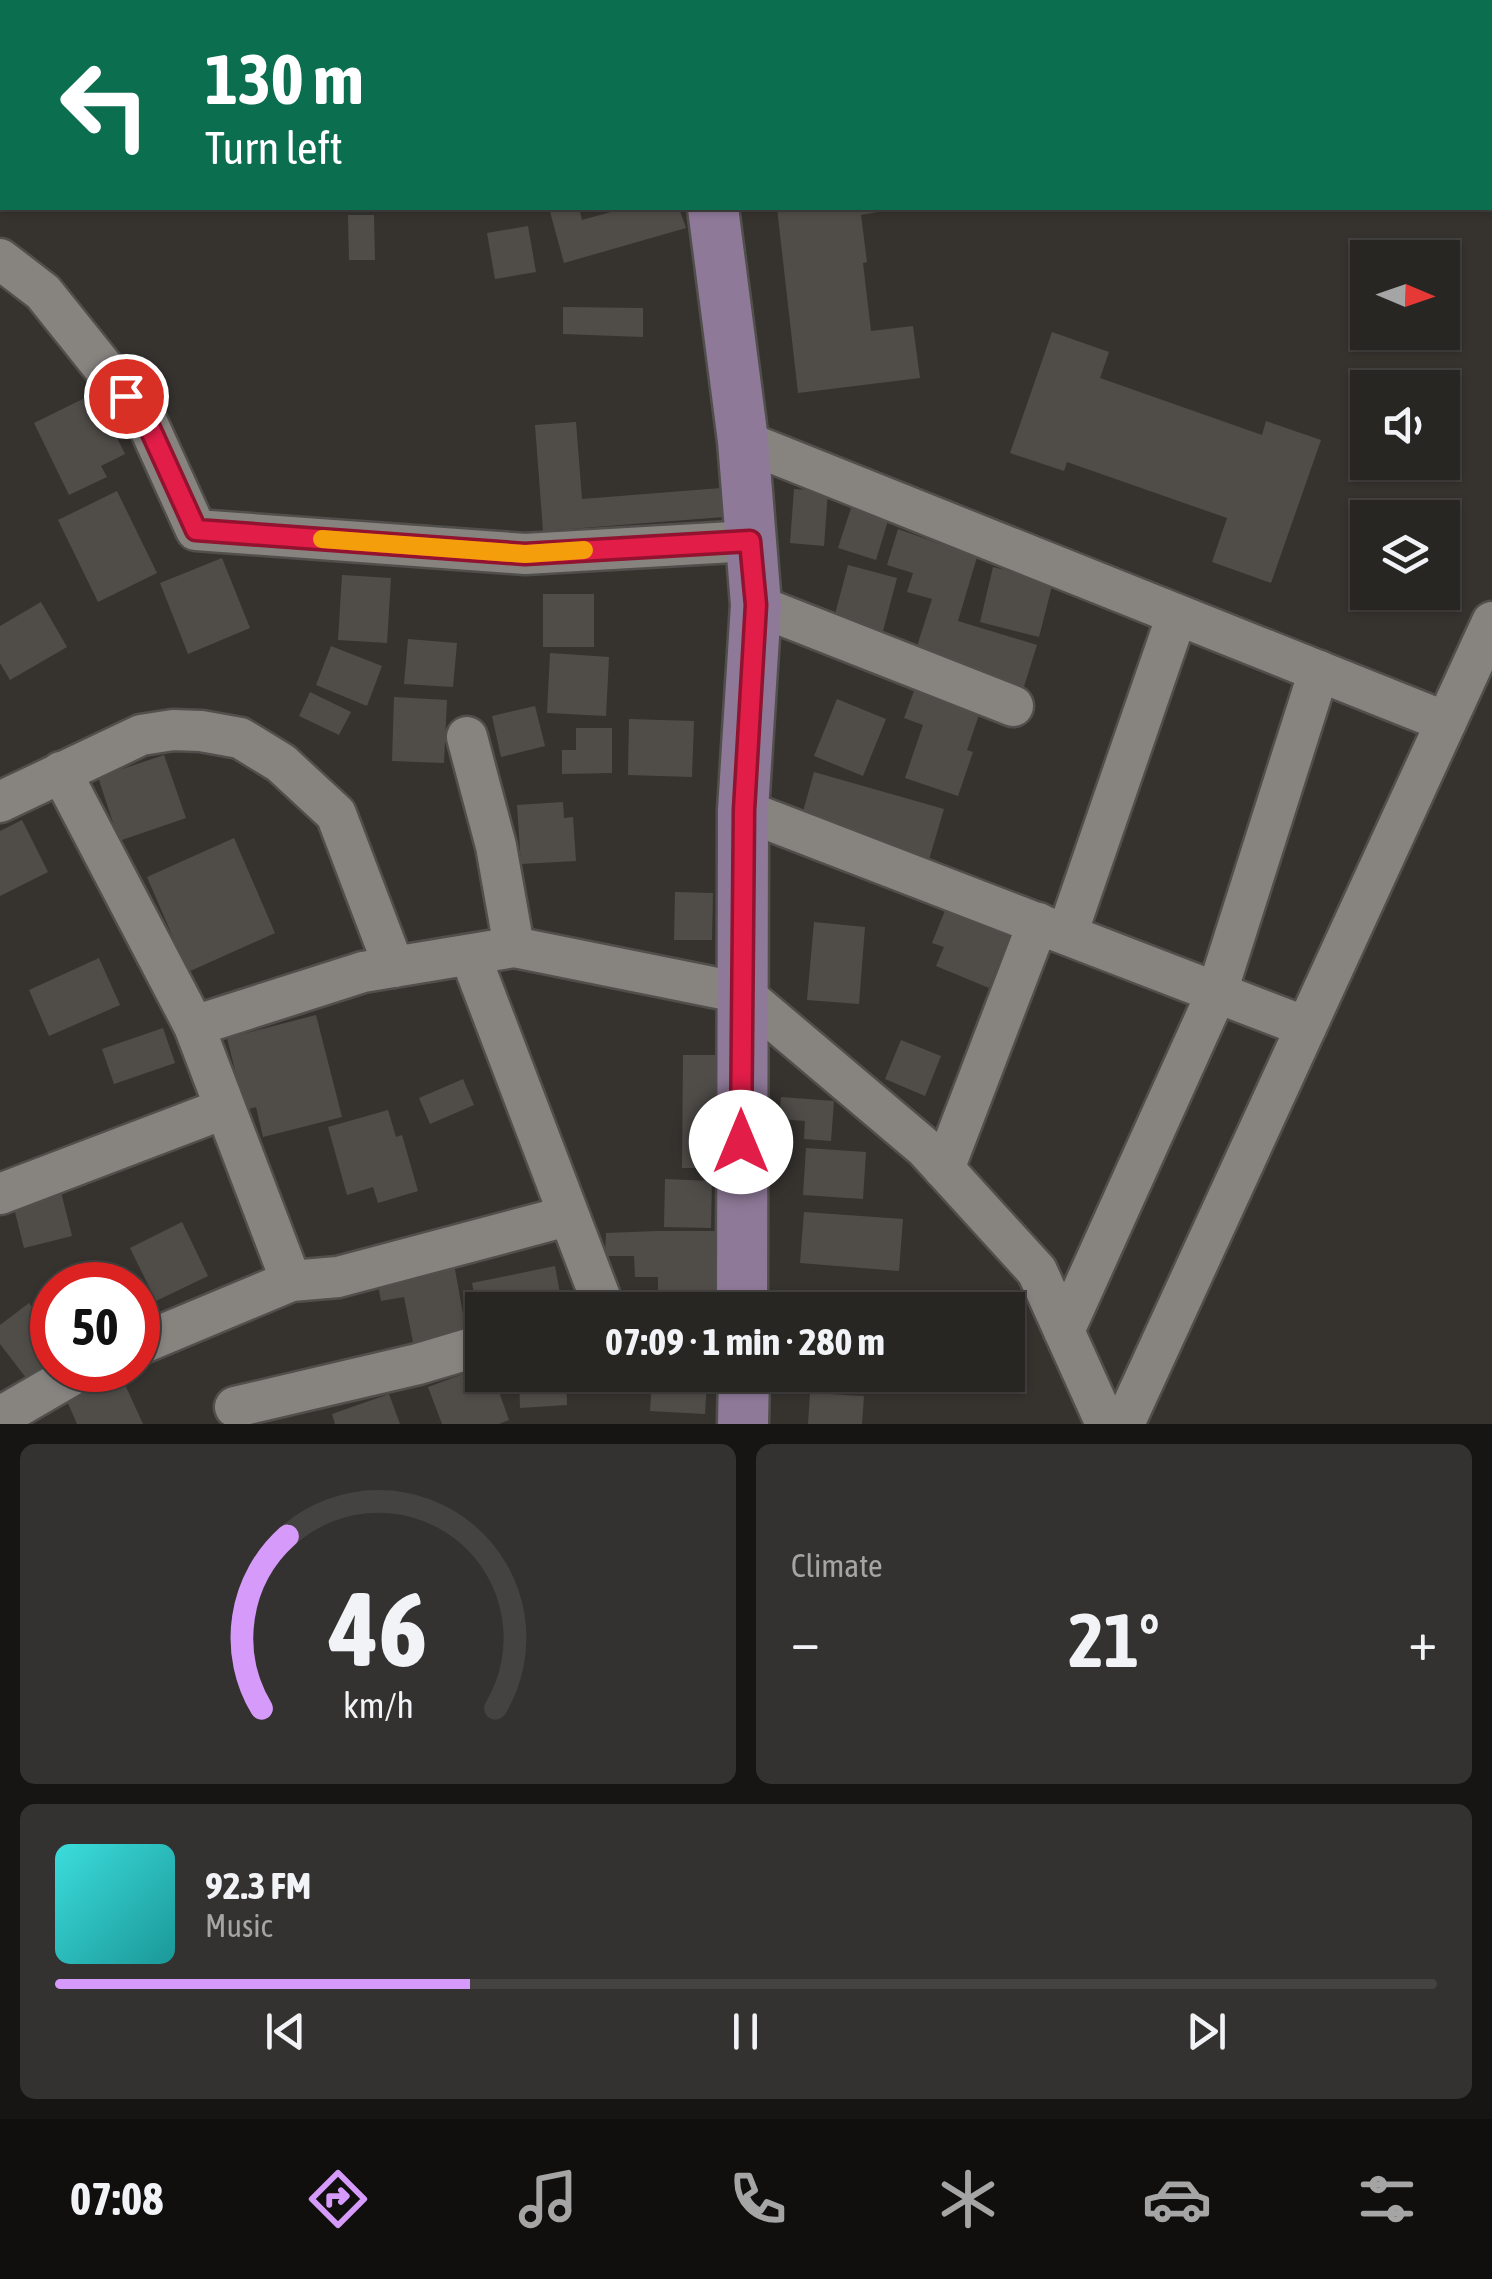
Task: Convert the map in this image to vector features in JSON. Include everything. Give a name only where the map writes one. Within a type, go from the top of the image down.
[{"type":"main road","points":[[713,210],[743,441],[756,605],[744,810],[742,1292]]},
{"type":"main road","points":[[743,1424],[744,1392]]},
{"type":"street","points":[[0,259],[44,292],[147,422],[196,530],[525,554],[750,541]]},
{"type":"street","points":[[743,441],[1446,722]]},
{"type":"street","points":[[756,605],[1013,706]]},
{"type":"street","points":[[944,1169],[1052,929],[1177,614]]},
{"type":"street","points":[[1124,1424],[1492,622]]},
{"type":"street","points":[[1064,1330],[1218,992],[1319,671]]},
{"type":"street","points":[[0,802],[141,735],[174,730],[240,738],[281,763],[336,814],[394,967]]},
{"type":"street","points":[[467,736],[496,846],[514,947]]},
{"type":"street","points":[[61,772],[194,1026],[222,1109],[291,1281]]},
{"type":"street","points":[[744,810],[1306,1027]]},
{"type":"street","points":[[194,1026],[364,972],[514,947],[742,993],[924,1148],[1037,1271],[1106,1424]]},
{"type":"street","points":[[470,955],[597,1292]]},
{"type":"street","points":[[0,1194],[222,1109]]},
{"type":"street","points":[[160,1336],[291,1281],[338,1278],[567,1216]]},
{"type":"street","points":[[235,1408],[465,1349]]},
{"type":"street","points":[[0,1417],[43,1392]]},
{"type":"building","points":[[550,210],[580,210],[582,220],[618,210],[680,210],[686,228],[564,263]]},
{"type":"building","points":[[777,210],[889,210],[861,215],[871,331],[913,326],[920,378],[798,393]]},
{"type":"building","points":[[348,215],[374,215],[375,260],[349,260]]},
{"type":"building","points":[[528,226],[536,272],[495,279],[487,233]]},
{"type":"building","points":[[563,307],[643,308],[643,337],[563,334]]},
{"type":"building","points":[[1052,332],[1109,352],[1100,378],[1262,435],[1266,421],[1321,440],[1271,583],[1212,562],[1227,518],[1067,462],[1064,471],[1010,453]]},
{"type":"building","points":[[95,393],[125,454],[101,466],[107,477],[69,495],[34,423]]},
{"type":"building","points":[[576,422],[582,499],[721,488],[724,517],[543,531],[535,425]]},
{"type":"building","points":[[794,489],[828,491],[824,546],[790,543]]},
{"type":"building","points":[[117,491],[157,573],[98,602],[58,520]]},
{"type":"building","points":[[853,502],[890,514],[876,560],[838,548]]},
{"type":"building","points":[[898,529],[977,557],[958,621],[1037,645],[1022,693],[913,659],[932,599],[907,592],[913,573],[887,565]]},
{"type":"building","points":[[222,558],[250,628],[188,654],[160,583]]},
{"type":"building","points":[[848,565],[897,578],[883,631],[834,618]]},
{"type":"building","points":[[993,567],[1053,582],[1039,637],[980,622]]},
{"type":"building","points":[[342,575],[391,578],[387,643],[338,640]]},
{"type":"building","points":[[543,594],[594,594],[594,647],[543,647]]},
{"type":"building","points":[[41,602],[67,647],[10,680],[0,663],[0,626]]},
{"type":"building","points":[[408,639],[457,643],[453,687],[404,684]]},
{"type":"building","points":[[331,646],[382,666],[367,706],[316,685]]},
{"type":"building","points":[[550,653],[609,657],[606,716],[547,713]]},
{"type":"building","points":[[918,680],[983,703],[967,750],[973,752],[958,796],[905,778],[923,725],[904,718]]},
{"type":"building","points":[[310,692],[351,712],[339,735],[299,716]]},
{"type":"building","points":[[394,697],[447,700],[444,763],[392,761]]},
{"type":"building","points":[[837,699],[886,719],[863,776],[814,756]]},
{"type":"building","points":[[535,706],[545,746],[501,757],[492,716]]},
{"type":"building","points":[[629,719],[694,721],[692,777],[628,775]]},
{"type":"building","points":[[576,728],[612,728],[612,773],[562,774],[562,750],[576,750]]},
{"type":"building","points":[[164,755],[186,818],[119,841],[98,777]]},
{"type":"building","points":[[814,772],[944,809],[928,863],[799,826]]},
{"type":"building","points":[[563,802],[564,818],[573,817],[576,861],[521,864],[517,805]]},
{"type":"building","points":[[22,820],[48,872],[0,896],[0,831]]},
{"type":"building","points":[[234,838],[275,933],[188,972],[147,877]]},
{"type":"building","points":[[675,892],[713,893],[712,940],[674,940]]},
{"type":"building","points":[[946,908],[1010,934],[989,988],[936,966],[944,947],[932,943]]},
{"type":"building","points":[[814,922],[865,927],[859,1004],[807,1000]]},
{"type":"building","points":[[99,958],[120,1005],[49,1036],[29,990]]},
{"type":"building","points":[[316,1015],[342,1117],[263,1137],[256,1107],[245,1110],[227,1038]]},
{"type":"building","points":[[163,1028],[175,1063],[114,1084],[102,1049]]},
{"type":"building","points":[[901,1040],[941,1056],[925,1096],[885,1079]]},
{"type":"building","points":[[683,1055],[724,1055],[723,1168],[682,1168]]},
{"type":"building","points":[[463,1079],[474,1105],[430,1124],[419,1098]]},
{"type":"building","points":[[781,1097],[834,1101],[831,1141],[804,1139],[805,1121],[779,1119]]},
{"type":"building","points":[[388,1110],[396,1137],[402,1135],[418,1191],[378,1203],[373,1187],[347,1195],[328,1127]]},
{"type":"building","points":[[806,1148],[866,1152],[863,1199],[803,1195]]},
{"type":"building","points":[[665,1179],[712,1181],[711,1228],[664,1227]]},
{"type":"building","points":[[59,1184],[72,1236],[24,1248],[11,1196]]},
{"type":"building","points":[[804,1212],[903,1219],[899,1271],[800,1263]]},
{"type":"building","points":[[182,1222],[208,1276],[160,1299],[160,1262],[137,1262],[130,1248]]},
{"type":"building","points":[[725,1231],[724,1292],[658,1292],[658,1277],[635,1277],[634,1256],[605,1256],[606,1233]]},
{"type":"building","points":[[452,1253],[465,1325],[465,1348],[416,1357],[404,1297],[381,1301],[375,1268]]},
{"type":"building","points":[[555,1266],[560,1292],[474,1292],[472,1283]]},
{"type":"building","points":[[30,1304],[30,1383],[0,1344],[0,1325]]},
{"type":"building","points":[[465,1373],[465,1392],[499,1392],[509,1420],[499,1424],[442,1424],[428,1387]]},
{"type":"building","points":[[86,1392],[128,1392],[143,1424],[77,1424],[67,1401]]},
{"type":"building","points":[[520,1392],[567,1392],[567,1405],[520,1408]]},
{"type":"building","points":[[651,1392],[706,1392],[705,1414],[650,1411]]},
{"type":"building","points":[[810,1393],[864,1396],[862,1424],[808,1424]]},
{"type":"building","points":[[389,1394],[400,1424],[335,1424],[332,1414]]},
{"type":"slow traffic","points":[[322,539],[525,554],[584,550]]},
{"type":"route","points":[[126,396],[147,422],[196,530],[525,554],[750,541],[756,605],[744,810],[741,1142]]}]
